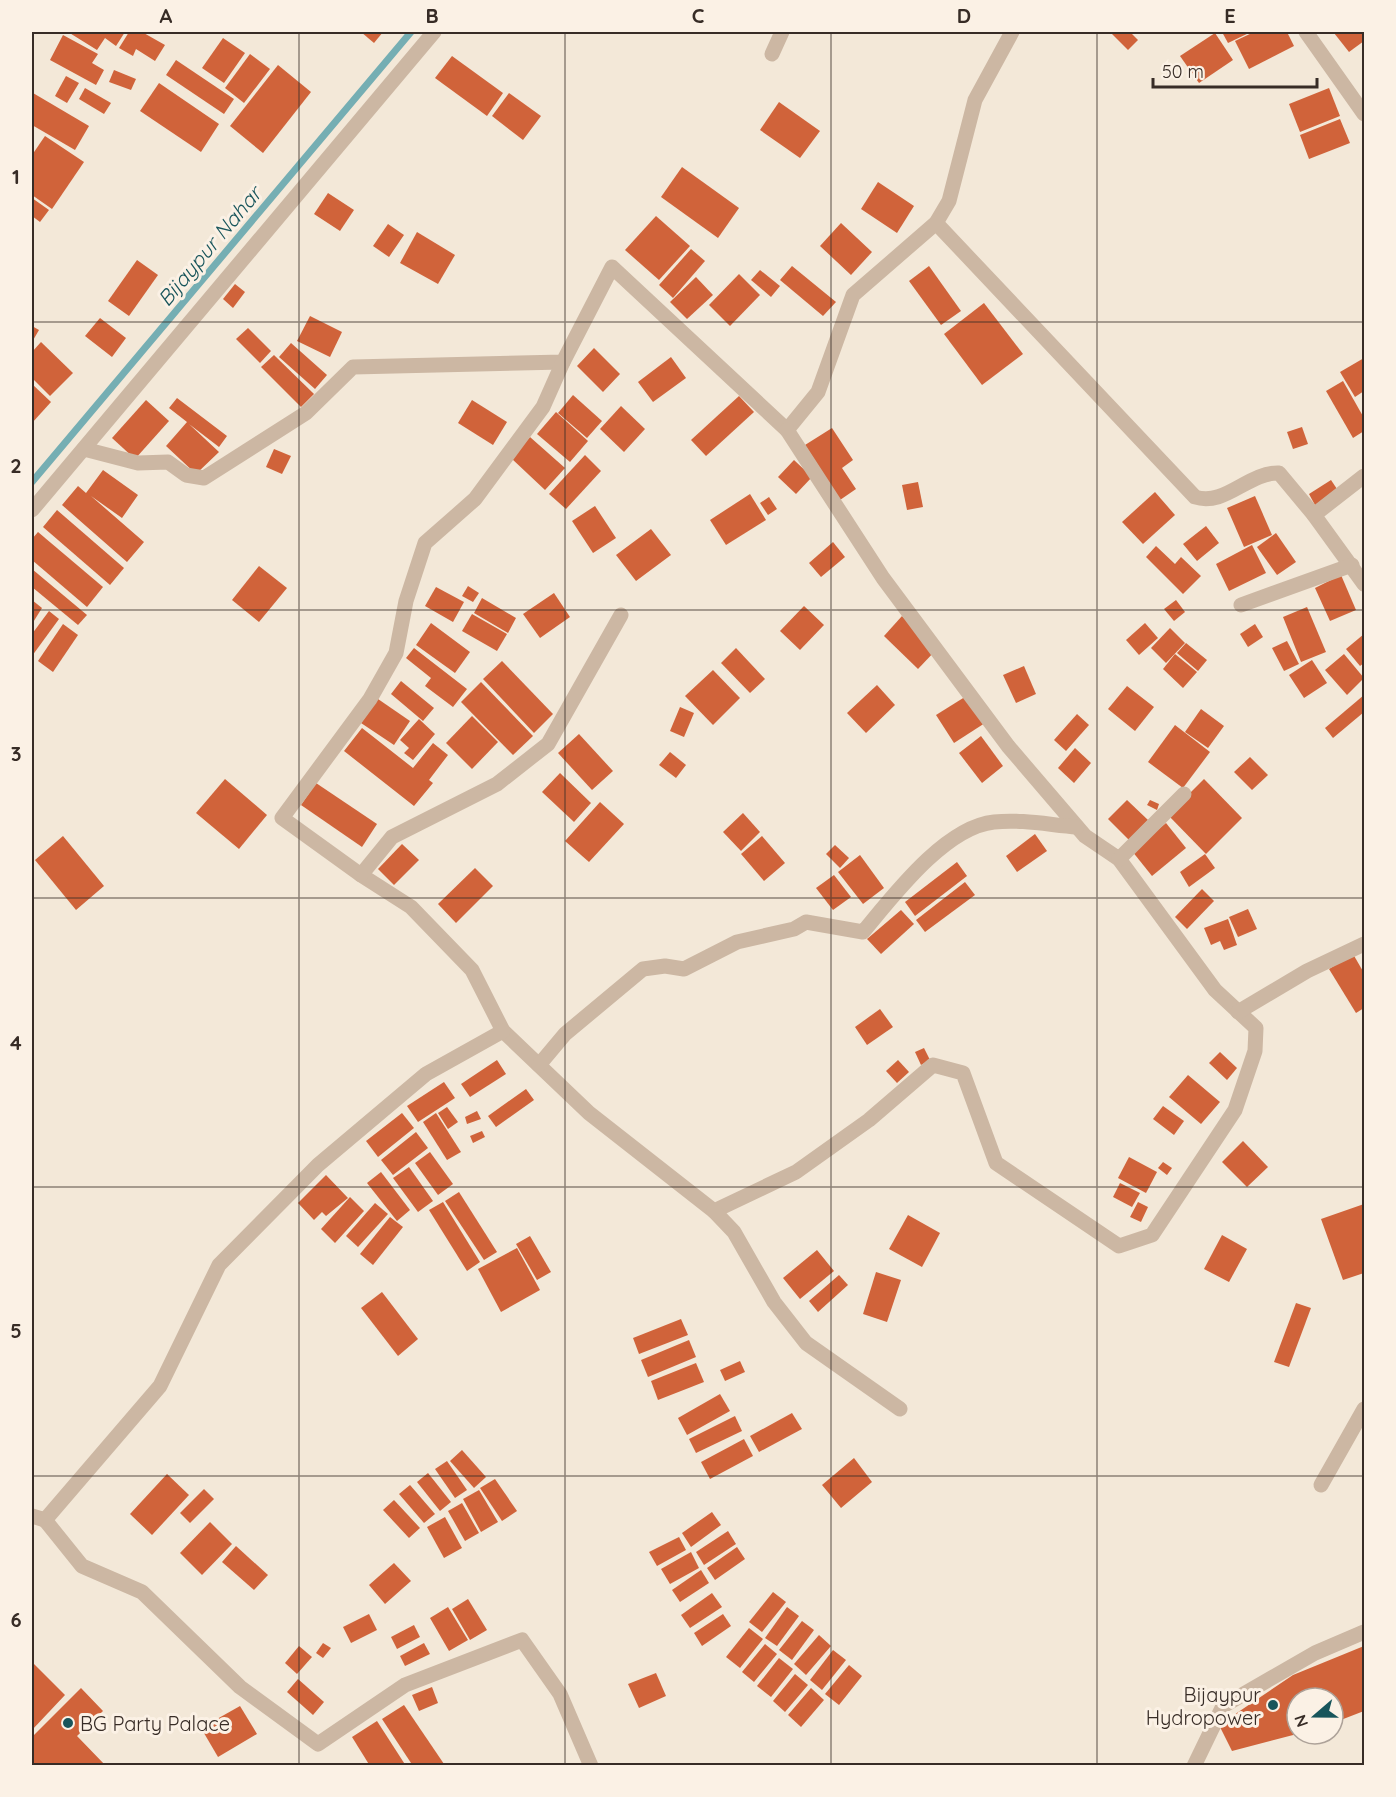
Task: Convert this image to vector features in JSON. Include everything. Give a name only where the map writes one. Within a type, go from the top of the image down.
[{"type":"street","points":[[32,510],[434,32]]},
{"type":"street","points":[[772,54],[782,32]]},
{"type":"street","points":[[787,430],[818,392],[853,295],[936,223],[949,201],[975,100],[1012,32]]},
{"type":"street","points":[[1306,32],[1365,114]]},
{"type":"street","points":[[936,223],[1195,497],[1204,500],[1216,499],[1257,476],[1278,473],[1314,515],[1365,584]]},
{"type":"street","points":[[714,1212],[796,1172],[868,1120],[933,1065],[963,1073],[996,1163],[1119,1246],[1152,1235],[1235,1110],[1255,1051],[1256,1028],[1215,990],[1119,859],[1085,836],[1008,746],[883,578],[787,430],[612,267],[563,362],[543,407],[475,499],[425,543],[406,601],[396,653],[370,699],[282,818],[361,875],[411,907],[472,970],[503,1031],[589,1113],[714,1212],[734,1232],[774,1302],[806,1343],[900,1409]]},
{"type":"street","points":[[84,449],[138,463],[168,462],[186,474],[204,478],[306,413],[353,367],[563,362]]},
{"type":"street","points":[[1314,515],[1365,476]]},
{"type":"street","points":[[1241,604],[1352,565]]},
{"type":"street","points":[[361,875],[392,837],[497,784],[548,744],[621,615]]},
{"type":"street","points":[[1119,859],[1184,794]]},
{"type":"street","points":[[539,1065],[565,1034],[644,969],[665,966],[684,969],[737,942],[794,929],[806,922],[863,932],[916,870],[967,831],[992,822],[1077,827]]},
{"type":"street","points":[[1238,1012],[1307,971],[1365,944]]},
{"type":"street","points":[[503,1031],[426,1074],[318,1165],[219,1265],[160,1386],[38,1518],[82,1566],[142,1592],[240,1687],[318,1744],[405,1685],[522,1640],[560,1694],[591,1766]]},
{"type":"street","points":[[1321,1485],[1365,1409]]},
{"type":"street","points":[[1194,1766],[1223,1706],[1315,1653],[1365,1632]]},
{"type":"building","points":[[68,32],[125,32],[116,46],[105,38],[97,50]]},
{"type":"building","points":[[129,32],[142,32],[165,45],[155,61],[136,49],[133,56],[119,48]]},
{"type":"building","points":[[361,32],[383,32],[374,43]]},
{"type":"building","points":[[1130,32],[1138,40],[1128,50],[1111,33]]},
{"type":"building","points":[[1222,32],[1251,32],[1228,43]]},
{"type":"building","points":[[1254,32],[1287,32],[1294,46],[1249,69],[1235,41]]},
{"type":"building","points":[[1364,32],[1364,41],[1349,52],[1334,33]]},
{"type":"building","points":[[1215,33],[1233,60],[1199,83],[1180,56]]},
{"type":"building","points":[[63,35],[98,54],[92,63],[104,70],[96,85],[50,60]]},
{"type":"building","points":[[223,38],[245,53],[224,83],[202,68]]},
{"type":"building","points":[[250,54],[270,69],[244,103],[225,88]]},
{"type":"building","points":[[452,56],[503,93],[487,116],[435,78]]},
{"type":"building","points":[[176,60],[234,99],[224,114],[166,75]]},
{"type":"building","points":[[278,65],[311,92],[263,153],[230,126]]},
{"type":"building","points":[[114,70],[136,79],[131,90],[109,82]]},
{"type":"building","points":[[66,76],[79,83],[67,103],[55,96]]},
{"type":"building","points":[[159,83],[219,124],[201,152],[140,111]]},
{"type":"building","points":[[85,88],[111,103],[104,114],[79,99]]},
{"type":"building","points":[[1329,88],[1340,116],[1300,132],[1289,104]]},
{"type":"building","points":[[33,93],[89,126],[75,150],[32,125]]},
{"type":"building","points":[[509,93],[541,116],[523,140],[492,116]]},
{"type":"building","points":[[779,102],[820,131],[800,158],[760,130]]},
{"type":"building","points":[[1340,119],[1350,143],[1309,159],[1300,135]]},
{"type":"building","points":[[45,136],[84,162],[52,209],[32,195],[32,155]]},
{"type":"building","points":[[682,167],[739,208],[718,238],[661,197]]},
{"type":"building","points":[[878,182],[914,206],[897,233],[861,209]]},
{"type":"building","points":[[328,193],[354,210],[340,231],[314,214]]},
{"type":"building","points":[[32,198],[49,210],[40,222],[32,216]]},
{"type":"building","points":[[656,216],[690,246],[659,280],[625,250]]},
{"type":"building","points":[[841,223],[872,252],[851,275],[820,246]]},
{"type":"building","points":[[388,224],[404,235],[389,257],[373,246]]},
{"type":"building","points":[[417,232],[455,255],[438,284],[400,263]]},
{"type":"building","points":[[691,249],[705,261],[673,298],[659,285]]},
{"type":"building","points":[[137,260],[158,275],[129,316],[108,301]]},
{"type":"building","points":[[792,266],[836,302],[823,316],[780,280]]},
{"type":"building","points":[[929,266],[961,311],[941,325],[909,281]]},
{"type":"building","points":[[760,270],[780,286],[771,297],[751,280]]},
{"type":"building","points":[[739,274],[760,295],[730,326],[709,305]]},
{"type":"building","points":[[696,277],[713,295],[687,319],[670,302]]},
{"type":"building","points":[[235,284],[245,292],[233,308],[223,299]]},
{"type":"building","points":[[984,303],[1023,354],[982,385],[944,334]]},
{"type":"building","points":[[310,316],[342,332],[330,357],[297,341]]},
{"type":"building","points":[[100,318],[126,338],[112,357],[85,336]]},
{"type":"building","points":[[32,326],[39,330],[32,342]]},
{"type":"building","points":[[248,328],[271,351],[260,363],[236,339]]},
{"type":"building","points":[[41,342],[73,373],[50,396],[32,378],[32,352]]},
{"type":"building","points":[[291,343],[327,375],[315,389],[279,357]]},
{"type":"building","points":[[594,348],[620,374],[603,392],[577,366]]},
{"type":"building","points":[[274,355],[314,394],[301,407],[261,367]]},
{"type":"building","points":[[671,357],[686,378],[653,402],[638,382]]},
{"type":"building","points":[[1364,358],[1364,391],[1355,397],[1340,372]]},
{"type":"building","points":[[1343,381],[1364,418],[1364,431],[1353,438],[1326,391]]},
{"type":"building","points":[[32,384],[51,402],[32,423]]},
{"type":"building","points":[[573,395],[602,421],[587,438],[558,413]]},
{"type":"building","points":[[739,396],[754,412],[706,456],[691,440]]},
{"type":"building","points":[[177,398],[227,436],[219,447],[189,424],[219,452],[196,474],[166,446],[187,422],[169,408]]},
{"type":"building","points":[[146,400],[169,421],[135,459],[112,438]]},
{"type":"building","points":[[472,400],[507,422],[493,445],[458,423]]},
{"type":"building","points":[[621,406],[645,429],[624,452],[600,429]]},
{"type":"building","points":[[556,412],[588,441],[570,462],[537,434]]},
{"type":"building","points":[[1302,427],[1308,444],[1293,449],[1287,432]]},
{"type":"building","points":[[832,428],[853,460],[842,468],[856,489],[840,500],[805,445]]},
{"type":"building","points":[[530,437],[565,468],[545,490],[511,458]]},
{"type":"building","points":[[274,449],[291,456],[282,474],[266,467]]},
{"type":"building","points":[[585,455],[601,471],[566,509],[549,494]]},
{"type":"building","points":[[794,460],[812,477],[796,494],[778,477]]},
{"type":"building","points":[[103,470],[138,495],[122,518],[91,496],[144,542],[127,562],[62,505],[78,486],[86,493]]},
{"type":"building","points":[[1331,480],[1339,492],[1316,507],[1309,494]]},
{"type":"building","points":[[918,482],[923,507],[907,510],[902,485]]},
{"type":"building","points":[[1155,492],[1175,515],[1143,544],[1122,522]]},
{"type":"building","points":[[750,494],[766,520],[726,545],[710,520]]},
{"type":"building","points":[[1255,496],[1272,535],[1244,547],[1227,508]]},
{"type":"building","points":[[769,497],[777,509],[768,515],[760,503]]},
{"type":"building","points":[[595,506],[616,538],[593,553],[572,521]]},
{"type":"building","points":[[57,510],[124,568],[110,585],[43,527]]},
{"type":"building","points":[[1206,526],[1219,543],[1197,561],[1183,544]]},
{"type":"building","points":[[651,529],[671,555],[636,581],[616,555]]},
{"type":"building","points":[[38,532],[103,587],[87,607],[32,560],[32,539]]},
{"type":"building","points":[[1276,533],[1296,562],[1277,575],[1257,547]]},
{"type":"building","points":[[833,542],[845,557],[821,577],[809,563]]},
{"type":"building","points":[[1252,545],[1266,573],[1229,591],[1216,564]]},
{"type":"building","points":[[1156,546],[1175,564],[1181,557],[1201,576],[1183,594],[1146,557]]},
{"type":"building","points":[[259,566],[287,588],[259,622],[232,600]]},
{"type":"building","points":[[32,569],[87,615],[78,625],[32,587]]},
{"type":"building","points":[[1341,575],[1356,610],[1330,621],[1315,588]]},
{"type":"building","points":[[468,586],[479,593],[473,602],[462,596]]},
{"type":"building","points":[[436,587],[464,602],[453,622],[425,606]]},
{"type":"building","points":[[554,593],[570,617],[540,638],[523,614]]},
{"type":"building","points":[[482,598],[516,618],[508,633],[474,613]]},
{"type":"building","points":[[32,600],[42,608],[32,624]]},
{"type":"building","points":[[1176,600],[1185,612],[1174,621],[1164,609]]},
{"type":"building","points":[[804,606],[824,625],[800,650],[780,631]]},
{"type":"building","points":[[1307,607],[1326,652],[1301,662],[1283,617]]},
{"type":"building","points":[[49,611],[59,619],[32,656],[32,634]]},
{"type":"building","points":[[472,614],[507,634],[497,651],[462,631]]},
{"type":"building","points":[[902,616],[936,650],[918,669],[884,636]]},
{"type":"building","points":[[431,623],[470,652],[455,673],[416,645]]},
{"type":"building","points":[[1145,623],[1158,638],[1139,655],[1126,640]]},
{"type":"building","points":[[63,624],[78,635],[53,672],[38,661]]},
{"type":"building","points":[[1255,624],[1263,637],[1248,647],[1240,634]]},
{"type":"building","points":[[1170,628],[1185,643],[1166,663],[1151,648]]},
{"type":"building","points":[[1364,634],[1364,663],[1360,666],[1346,649]]},
{"type":"building","points":[[1287,641],[1299,664],[1284,671],[1272,648]]},
{"type":"building","points":[[1186,643],[1207,660],[1198,671],[1177,653]]},
{"type":"building","points":[[414,648],[467,689],[453,707],[425,686],[431,678],[406,658]]},
{"type":"building","points":[[736,648],[765,679],[750,693],[721,663]]},
{"type":"building","points":[[1175,654],[1197,672],[1183,688],[1163,669]]},
{"type":"building","points":[[1344,654],[1364,678],[1347,695],[1325,670]]},
{"type":"building","points":[[1312,660],[1327,683],[1304,698],[1289,675]]},
{"type":"building","points":[[502,661],[553,714],[534,733],[483,679]]},
{"type":"building","points":[[1024,666],[1036,694],[1016,703],[1003,675]]},
{"type":"building","points":[[713,670],[740,698],[713,725],[685,696]]},
{"type":"building","points":[[401,681],[434,708],[423,721],[391,694]]},
{"type":"building","points":[[481,682],[533,736],[513,755],[461,702]]},
{"type":"building","points":[[877,685],[895,705],[866,733],[847,713]]},
{"type":"building","points":[[1127,686],[1154,707],[1135,731],[1108,709]]},
{"type":"building","points":[[968,695],[985,723],[954,743],[936,715]]},
{"type":"building","points":[[1364,695],[1364,712],[1333,738],[1325,728]]},
{"type":"building","points":[[378,699],[410,721],[394,745],[361,723]]},
{"type":"building","points":[[680,707],[694,713],[684,737],[670,731]]},
{"type":"building","points":[[1201,709],[1224,726],[1208,748],[1185,732]]},
{"type":"building","points":[[1077,714],[1089,725],[1066,751],[1054,740]]},
{"type":"building","points":[[472,716],[498,742],[472,769],[446,743]]},
{"type":"building","points":[[419,719],[435,734],[413,760],[404,753],[409,748],[400,740]]},
{"type":"building","points":[[1175,725],[1210,752],[1183,788],[1148,762]]},
{"type":"building","points":[[362,728],[413,768],[433,743],[448,755],[429,780],[433,783],[414,806],[344,751]]},
{"type":"building","points":[[579,734],[613,771],[592,790],[558,753]]},
{"type":"building","points":[[981,736],[1003,766],[982,783],[959,753]]},
{"type":"building","points":[[1075,748],[1091,763],[1074,783],[1058,768]]},
{"type":"building","points":[[670,752],[686,765],[676,778],[659,765]]},
{"type":"building","points":[[1250,757],[1268,775],[1252,790],[1234,772]]},
{"type":"building","points":[[560,773],[591,803],[574,822],[542,792]]},
{"type":"building","points":[[225,779],[267,815],[239,849],[196,813]]},
{"type":"building","points":[[1204,779],[1242,818],[1206,854],[1168,815]]},
{"type":"building","points":[[316,783],[377,824],[362,847],[301,805]]},
{"type":"building","points":[[1127,800],[1148,820],[1129,840],[1108,819]]},
{"type":"building","points":[[1150,800],[1159,804],[1157,810],[1147,805]]},
{"type":"building","points":[[600,802],[624,824],[589,862],[565,841]]},
{"type":"building","points":[[743,813],[760,832],[741,851],[723,832]]},
{"type":"building","points":[[1166,823],[1186,848],[1152,876],[1132,851]]},
{"type":"building","points":[[1035,834],[1047,851],[1017,872],[1006,856]]},
{"type":"building","points":[[63,836],[104,886],[76,910],[35,860]]},
{"type":"building","points":[[762,836],[785,863],[764,881],[741,854]]},
{"type":"building","points":[[402,844],[419,860],[394,885],[378,869]]},
{"type":"building","points":[[835,845],[849,858],[840,868],[826,854]]},
{"type":"building","points":[[1205,854],[1215,868],[1189,887],[1180,872]]},
{"type":"building","points":[[860,855],[884,888],[863,904],[838,872]]},
{"type":"building","points":[[957,862],[967,876],[915,916],[905,902]]},
{"type":"building","points":[[475,868],[493,886],[456,923],[438,904]]},
{"type":"building","points":[[834,875],[851,897],[833,910],[816,888]]},
{"type":"building","points":[[965,882],[975,895],[925,932],[916,920]]},
{"type":"building","points":[[1202,889],[1214,901],[1187,929],[1175,917]]},
{"type":"building","points":[[1248,909],[1257,929],[1238,937],[1229,917]]},
{"type":"building","points":[[901,910],[914,924],[881,954],[867,939]]},
{"type":"building","points":[[1228,919],[1237,945],[1224,950],[1220,941],[1211,945],[1204,928]]},
{"type":"building","points":[[1353,954],[1364,973],[1364,1008],[1356,1013],[1329,969]]},
{"type":"building","points":[[880,1009],[893,1027],[867,1045],[855,1027]]},
{"type":"building","points":[[924,1048],[930,1060],[921,1065],[915,1052]]},
{"type":"building","points":[[1220,1052],[1237,1068],[1227,1080],[1209,1063]]},
{"type":"building","points":[[497,1060],[506,1074],[470,1097],[461,1084]]},
{"type":"building","points":[[898,1060],[909,1072],[897,1083],[886,1071]]},
{"type":"building","points":[[1188,1075],[1220,1102],[1201,1124],[1169,1097]]},
{"type":"building","points":[[444,1082],[455,1098],[418,1122],[407,1106]]},
{"type":"building","points":[[526,1089],[534,1100],[496,1127],[488,1116]]},
{"type":"building","points":[[1163,1106],[1184,1121],[1174,1135],[1153,1119]]},
{"type":"building","points":[[447,1107],[458,1122],[448,1129],[438,1113]]},
{"type":"building","points":[[477,1111],[481,1119],[467,1124],[465,1117]]},
{"type":"building","points":[[402,1113],[414,1128],[378,1157],[366,1141]]},
{"type":"building","points":[[436,1113],[461,1152],[447,1160],[423,1122]]},
{"type":"building","points":[[482,1131],[485,1137],[473,1143],[470,1136]]},
{"type":"building","points":[[416,1132],[428,1148],[393,1175],[381,1160]]},
{"type":"building","points":[[1243,1141],[1268,1167],[1247,1187],[1222,1162]]},
{"type":"building","points":[[430,1152],[453,1184],[438,1195],[415,1163]]},
{"type":"building","points":[[1129,1157],[1157,1172],[1146,1193],[1118,1178]]},
{"type":"building","points":[[1163,1162],[1172,1168],[1167,1175],[1158,1168]]},
{"type":"building","points":[[409,1167],[433,1201],[418,1212],[393,1178]]},
{"type":"building","points":[[381,1172],[410,1210],[397,1221],[367,1183]]},
{"type":"building","points":[[326,1175],[348,1198],[326,1216],[322,1212],[314,1220],[298,1203]]},
{"type":"building","points":[[1120,1183],[1140,1193],[1132,1207],[1113,1197]]},
{"type":"building","points":[[459,1192],[497,1252],[484,1260],[445,1201]]},
{"type":"building","points":[[350,1197],[364,1211],[335,1243],[321,1229]]},
{"type":"building","points":[[443,1202],[480,1262],[467,1271],[429,1210]]},
{"type":"building","points":[[1138,1202],[1148,1207],[1141,1222],[1130,1217]]},
{"type":"building","points":[[375,1203],[388,1214],[358,1247],[346,1236]]},
{"type":"building","points":[[1364,1204],[1364,1254],[1362,1255],[1364,1273],[1343,1280],[1321,1219]]},
{"type":"building","points":[[908,1215],[940,1233],[922,1267],[889,1249]]},
{"type":"building","points":[[390,1217],[403,1227],[373,1265],[360,1254]]},
{"type":"building","points":[[1222,1235],[1247,1249],[1229,1282],[1204,1269]]},
{"type":"building","points":[[530,1236],[551,1272],[537,1280],[516,1244]]},
{"type":"building","points":[[517,1248],[540,1290],[501,1312],[478,1269]]},
{"type":"building","points":[[817,1250],[834,1271],[800,1299],[783,1278]]},
{"type":"building","points":[[876,1272],[901,1280],[887,1322],[863,1314]]},
{"type":"building","points":[[839,1275],[848,1285],[818,1312],[809,1301]]},
{"type":"building","points":[[382,1292],[418,1339],[398,1356],[361,1308]]},
{"type":"building","points":[[1296,1303],[1311,1308],[1289,1367],[1274,1362]]},
{"type":"building","points":[[681,1319],[688,1335],[639,1354],[633,1338]]},
{"type":"building","points":[[689,1340],[696,1357],[648,1377],[641,1360]]},
{"type":"building","points":[[740,1361],[745,1372],[725,1381],[720,1370]]},
{"type":"building","points":[[696,1363],[704,1382],[658,1400],[651,1381]]},
{"type":"building","points":[[720,1394],[730,1411],[687,1435],[678,1418]]},
{"type":"building","points":[[792,1413],[802,1429],[759,1452],[750,1436]]},
{"type":"building","points":[[735,1416],[742,1431],[696,1453],[689,1439]]},
{"type":"building","points":[[744,1439],[753,1456],[710,1479],[701,1462]]},
{"type":"building","points":[[462,1450],[486,1477],[474,1488],[450,1461]]},
{"type":"building","points":[[854,1458],[872,1482],[841,1508],[822,1485]]},
{"type":"building","points":[[447,1461],[467,1490],[455,1498],[435,1469]]},
{"type":"building","points":[[428,1473],[451,1502],[440,1511],[417,1482]]},
{"type":"building","points":[[167,1474],[189,1495],[152,1535],[130,1514]]},
{"type":"building","points":[[495,1479],[517,1511],[502,1521],[480,1488]]},
{"type":"building","points":[[410,1485],[435,1514],[424,1523],[399,1494]]},
{"type":"building","points":[[204,1489],[214,1499],[190,1523],[180,1513]]},
{"type":"building","points":[[479,1490],[498,1522],[481,1532],[463,1499]]},
{"type":"building","points":[[394,1500],[420,1528],[409,1538],[383,1510]]},
{"type":"building","points":[[462,1503],[479,1533],[465,1541],[448,1511]]},
{"type":"building","points":[[712,1512],[721,1525],[691,1547],[682,1533]]},
{"type":"building","points":[[445,1517],[462,1548],[444,1558],[427,1527]]},
{"type":"building","points":[[210,1522],[232,1544],[202,1575],[180,1553]]},
{"type":"building","points":[[728,1531],[736,1544],[704,1565],[696,1552]]},
{"type":"building","points":[[679,1537],[686,1550],[657,1566],[649,1552]]},
{"type":"building","points":[[236,1546],[268,1575],[254,1590],[222,1562]]},
{"type":"building","points":[[737,1547],[745,1559],[715,1580],[707,1568]]},
{"type":"building","points":[[691,1552],[699,1568],[670,1584],[661,1569]]},
{"type":"building","points":[[394,1563],[411,1581],[385,1604],[369,1585]]},
{"type":"building","points":[[701,1570],[709,1583],[680,1602],[672,1590]]},
{"type":"building","points":[[773,1592],[786,1602],[762,1632],[749,1622]]},
{"type":"building","points":[[712,1593],[722,1607],[690,1628],[681,1615]]},
{"type":"building","points":[[468,1599],[487,1630],[470,1640],[452,1609]]},
{"type":"building","points":[[448,1607],[468,1640],[449,1651],[430,1618]]},
{"type":"building","points":[[787,1607],[799,1616],[777,1646],[765,1638]]},
{"type":"building","points":[[369,1614],[377,1630],[351,1643],[343,1627]]},
{"type":"building","points":[[723,1614],[731,1626],[702,1646],[694,1633]]},
{"type":"building","points":[[802,1621],[814,1630],[792,1660],[779,1650]]},
{"type":"building","points":[[414,1625],[420,1637],[397,1649],[391,1637]]},
{"type":"building","points":[[749,1628],[763,1639],[740,1668],[726,1657]]},
{"type":"building","points":[[819,1635],[831,1646],[806,1675],[794,1664]]},
{"type":"building","points":[[323,1643],[331,1648],[323,1658],[316,1653]]},
{"type":"building","points":[[424,1643],[430,1654],[405,1666],[400,1656]]},
{"type":"building","points":[[765,1644],[777,1654],[754,1682],[742,1672]]},
{"type":"building","points":[[299,1646],[312,1657],[297,1674],[285,1663]]},
{"type":"building","name":"Bijaypur Hydropower","points":[[1364,1646],[1364,1711],[1345,1718],[1345,1686],[1285,1686],[1285,1737],[1232,1751],[1219,1725],[1293,1675]]},
{"type":"building","points":[[833,1650],[846,1660],[822,1690],[810,1680]]},
{"type":"building","points":[[779,1658],[793,1669],[771,1697],[757,1686]]},
{"type":"building","points":[[32,1662],[65,1695],[32,1730]]},
{"type":"building","points":[[849,1665],[862,1676],[839,1705],[825,1694]]},
{"type":"building","points":[[656,1673],[666,1696],[639,1708],[628,1684]]},
{"type":"building","points":[[795,1674],[808,1685],[785,1712],[773,1701]]},
{"type":"building","points":[[298,1679],[324,1702],[313,1715],[287,1692]]},
{"type":"building","points":[[432,1687],[438,1703],[419,1711],[412,1695]]},
{"type":"building","name":"BG Party Palace","points":[[81,1688],[103,1711],[77,1736],[106,1766],[32,1766],[32,1737]]},
{"type":"building","points":[[811,1688],[824,1700],[801,1727],[788,1715]]},
{"type":"building","points":[[404,1705],[444,1764],[442,1766],[413,1766],[382,1719]]},
{"type":"building","points":[[240,1706],[257,1734],[218,1757],[201,1728]]},
{"type":"building","points":[[377,1721],[406,1766],[370,1766],[352,1737]]},
{"type":"waterway","name":"Bijaypur Nahar","points":[[32,482],[411,32]]},
{"type":"place","name":"Bijaypur Hydropower","points":[[1273,1705]]},
{"type":"place","name":"BG Party Palace","points":[[68,1723]]}]
